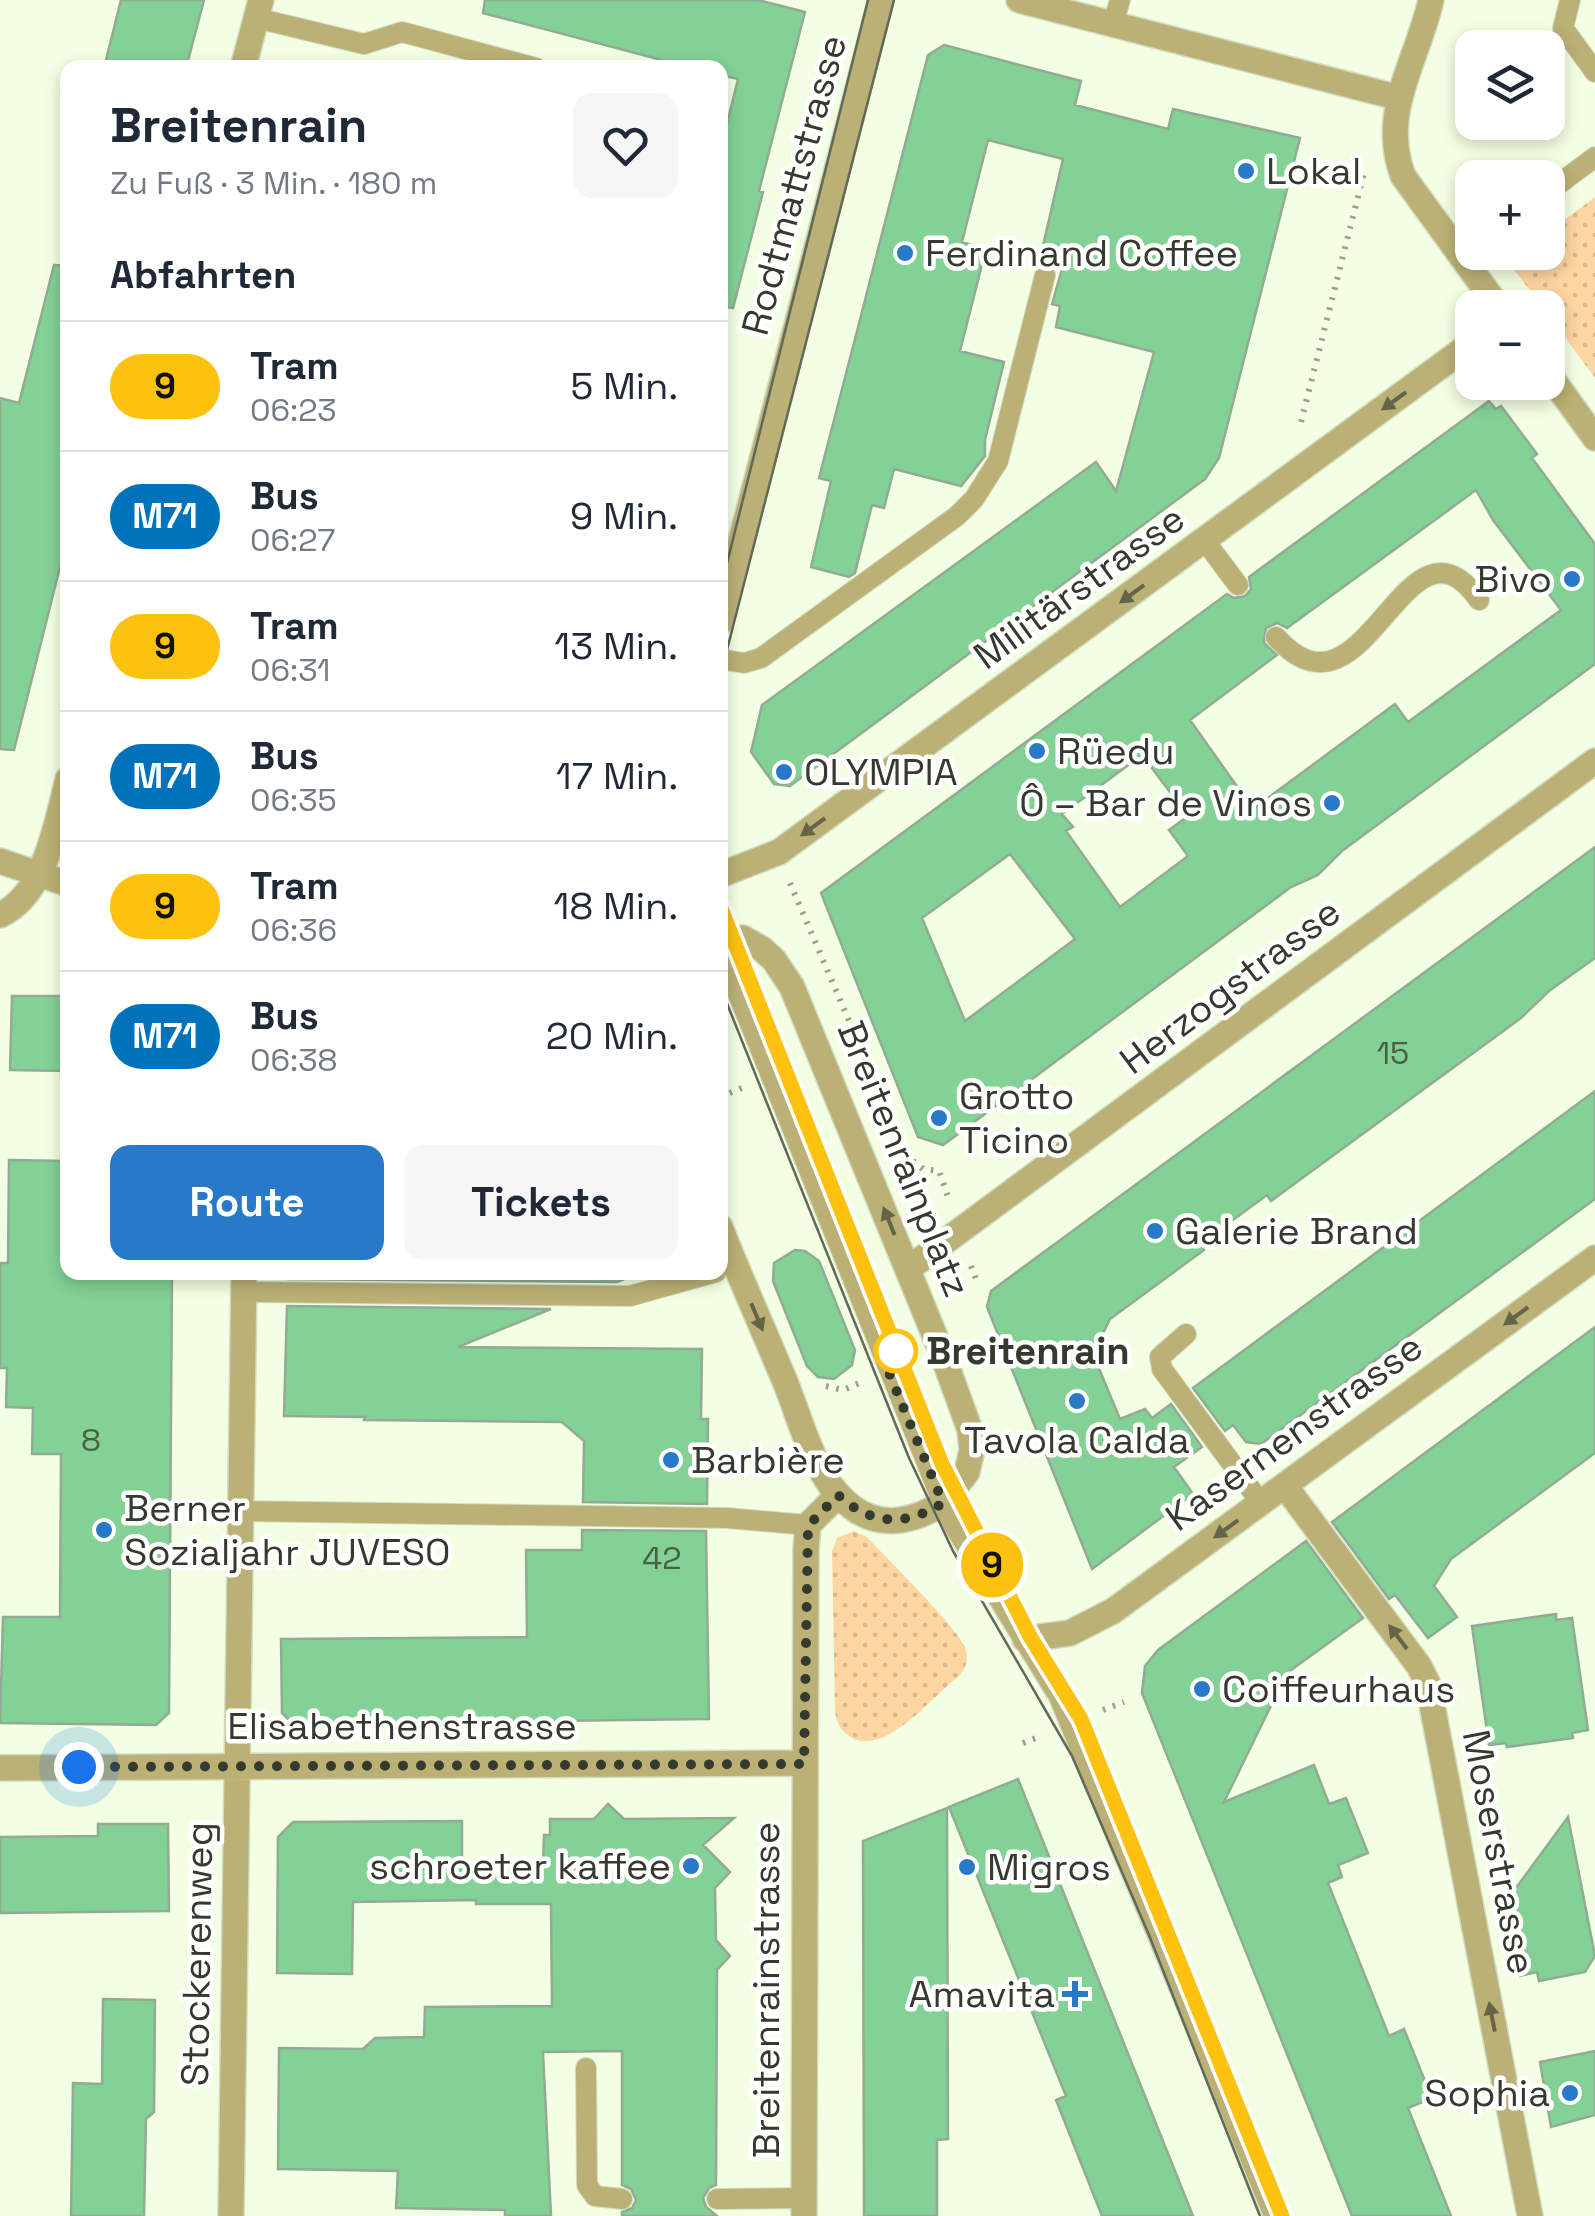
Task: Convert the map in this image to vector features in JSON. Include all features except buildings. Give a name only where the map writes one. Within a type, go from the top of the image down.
[{"type":"street","name":"Rodtmattstrasse","points":[[728,591],[881,0]]},
{"type":"street","points":[[1019,0],[1117,12],[1400,98]]},
{"type":"street","points":[[1431,0],[1393,124],[1394,151],[1403,176],[1455,238]]},
{"type":"street","points":[[245,60],[258,9]]},
{"type":"street","name":"Militärstrasse","points":[[728,872],[778,852],[1455,356]]},
{"type":"street","points":[[1565,397],[1595,438]]},
{"type":"street","name":"Herzogstrasse","points":[[908,1269],[1595,761]]},
{"type":"street","points":[[0,915],[20,903],[37,874],[60,804]]},
{"type":"street","points":[[0,861],[60,881]]},
{"type":"street","name":"Breitenrainplatz","points":[[728,938],[743,938],[762,948],[792,987],[955,1386],[972,1439],[968,1472],[943,1503]]},
{"type":"street","name":"Kasernenstrasse","points":[[1026,1639],[1070,1632],[1094,1623],[1595,1258]]},
{"type":"street","points":[[728,1278],[838,1495],[858,1512],[884,1520],[908,1520],[943,1503],[1062,1695],[1277,2216]]},
{"type":"street","name":"Stockerenweg","points":[[231,2216],[244,1282]]},
{"type":"street","name":"Moserstrasse","points":[[1285,1486],[1428,1684],[1530,2216]]},
{"type":"street","points":[[804,1764],[808,1526],[838,1495]]},
{"type":"street","name":"Elisabethenstrasse","points":[[0,1768],[804,1764]]},
{"type":"street","name":"Breitenrainstrasse","points":[[804,1764],[804,2207]]},
{"type":"lane","points":[[1570,0],[1563,28],[1595,72]]},
{"type":"lane","points":[[258,9],[364,44],[402,32],[506,60]]},
{"type":"lane","points":[[1565,179],[1595,157]]},
{"type":"lane","points":[[728,660],[744,663],[761,658],[974,500],[998,461],[1045,274]]},
{"type":"lane","points":[[1205,541],[1238,586]]},
{"type":"lane","points":[[1276,636],[1289,650],[1309,659],[1343,657],[1364,640],[1407,589],[1428,574],[1438,572],[1461,580],[1479,600]]},
{"type":"lane","points":[[728,969],[943,1503]]},
{"type":"lane","points":[[244,1282],[630,1296],[688,1280]]},
{"type":"lane","points":[[1186,1334],[1166,1349],[1160,1357],[1161,1365],[1261,1503]]},
{"type":"lane","points":[[240,1511],[728,1518],[808,1526]]},
{"type":"lane","points":[[586,2068],[586,2185],[595,2196],[622,2199]]},
{"type":"lane","points":[[717,2199],[804,2207]]},
{"type":"path","points":[[1287,480],[1368,156]]},
{"type":"path","points":[[778,852],[907,1156],[923,1170],[939,1171],[978,1284]]},
{"type":"shaded area","points":[[1595,197],[1595,378],[1565,337],[1565,290],[1530,290],[1514,270],[1565,270],[1565,219]]},
{"type":"shaded area","points":[[854,1531],[867,1537],[937,1611],[961,1640],[967,1654],[960,1675],[908,1722],[879,1739],[865,1741],[845,1733],[835,1712],[832,1551],[837,1538]]},
{"type":"tram line","points":[[728,559],[868,0]]},
{"type":"tram line","points":[[728,646],[894,0]]},
{"type":"tram line","points":[[728,926],[943,1464],[1029,1635],[1081,1719],[1282,2216]]},
{"type":"tram line","name":"9","points":[[728,930],[942,1464],[1031,1638],[1081,1719],[1282,2216]]},
{"type":"tram line","points":[[728,1006],[909,1458],[953,1551],[1072,1756],[1149,1935],[1260,2216]]},
{"type":"place","name":"Lokal","points":[[1246,171]]},
{"type":"place","name":"Ferdinand Coffee","points":[[905,253]]},
{"type":"place","name":"Bivo","points":[[1572,579]]},
{"type":"place","name":"Rüedu","points":[[1037,751]]},
{"type":"place","name":"OLYMPIA","points":[[784,772]]},
{"type":"place","name":"Ô – Bar de Vinos","points":[[1332,803]]},
{"type":"place","name":"Grotto Ticino","points":[[939,1118]]},
{"type":"place","name":"Galerie Brand","points":[[1155,1231]]},
{"type":"place","name":"Breitenrain","points":[[896,1351]]},
{"type":"place","name":"Tavola Calda","points":[[1077,1401]]},
{"type":"place","name":"Barbière","points":[[671,1460]]},
{"type":"place","name":"Berner Sozialjahr JUVESO","points":[[104,1530]]},
{"type":"place","name":"Coiffeurhaus","points":[[1202,1689]]},
{"type":"place","name":"schroeter kaffee","points":[[691,1866]]},
{"type":"place","name":"Migros","points":[[967,1867]]},
{"type":"place","name":"Amavita","points":[[1075,1994]]},
{"type":"place","name":"Sophia","points":[[1570,2093]]},
{"type":"route","points":[[79,1767],[804,1764],[808,1526],[838,1495],[858,1512],[884,1520],[908,1520],[943,1503],[882,1356],[896,1351]]}]
